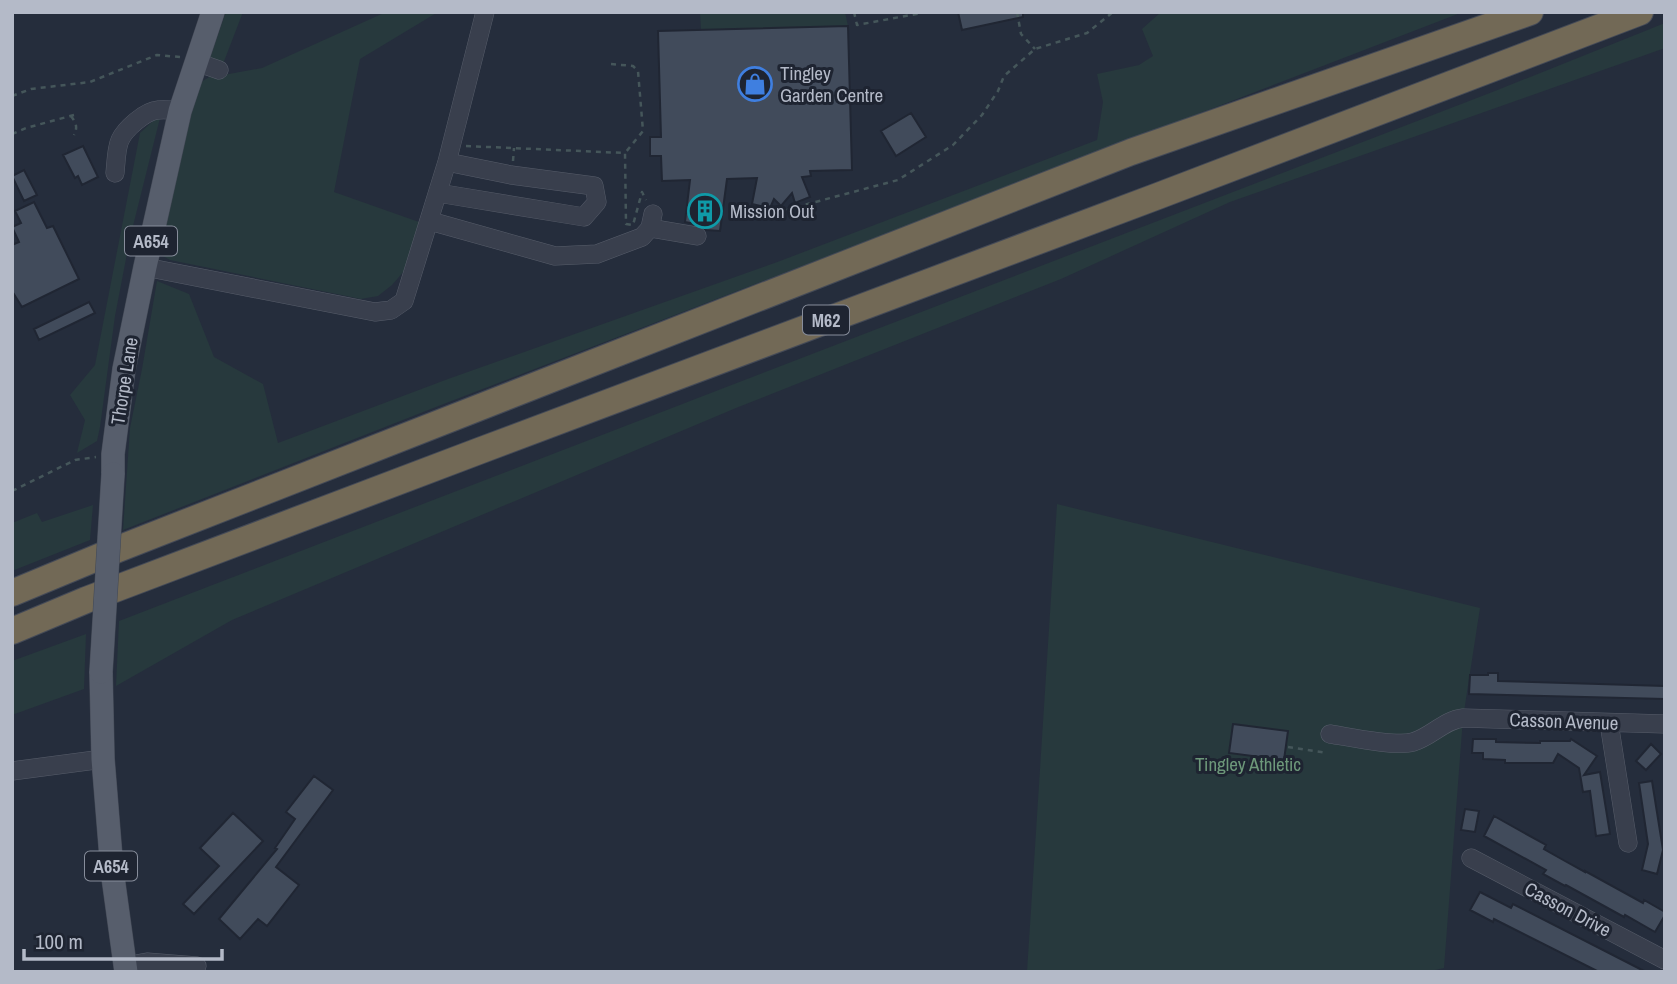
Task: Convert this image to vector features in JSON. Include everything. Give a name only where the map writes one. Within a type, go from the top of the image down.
[{"type":"highway","name":"M62","points":[[12,593],[1131,152],[1530,12]]},
{"type":"highway","name":"M62","points":[[12,631],[86,600],[441,465],[1640,12]]},
{"type":"main road","name":"Thorpe Lane","points":[[125,969],[111,870],[103,760],[101,672],[113,464],[124,369],[145,267],[180,111],[213,12]]},
{"type":"street","points":[[145,267],[374,312],[391,310],[404,301],[447,162],[485,12]]},
{"type":"street","points":[[196,62],[219,70]]},
{"type":"street","points":[[115,173],[119,141],[131,126],[153,110],[180,111]]},
{"type":"street","points":[[438,192],[584,217],[597,202],[594,186],[447,162]]},
{"type":"street","points":[[430,221],[555,256],[597,254],[642,237],[651,221],[697,236]]},
{"type":"street","name":"Casson Avenue","points":[[1330,734],[1398,744],[1425,737],[1450,721],[1462,718],[1665,724]]},
{"type":"street","points":[[1609,723],[1628,843]]},
{"type":"street","points":[[12,771],[103,760]]},
{"type":"street","name":"Casson Drive","points":[[1471,858],[1665,960]]},
{"type":"street","points":[[125,969],[148,962],[197,967]]},
{"type":"path","points":[[854,12],[858,25],[928,12]]},
{"type":"path","points":[[1017,12],[1021,34],[1035,49]]},
{"type":"path","points":[[729,213],[767,219],[789,209],[898,180],[953,145],[982,115],[998,91],[1004,76],[1035,49],[1087,33],[1113,12]]},
{"type":"path","points":[[12,96],[31,89],[90,82],[158,55],[181,57],[196,62]]},
{"type":"path","points":[[611,64],[633,66],[638,71],[643,131],[625,153]]},
{"type":"path","points":[[12,134],[72,116],[77,129],[74,135]]},
{"type":"path","points":[[12,491],[75,460],[113,464]]},
{"type":"path","points":[[1288,747],[1327,753]]},
{"type":"green space","points":[[226,12],[243,12],[223,64],[210,57]]},
{"type":"green space","points":[[386,12],[438,12],[360,59],[334,192],[419,222],[405,270],[392,285],[378,296],[361,299],[170,260],[163,256],[159,250],[184,137],[201,82],[211,76],[262,68]]},
{"type":"green space","points":[[700,12],[845,12],[848,26],[701,30]]},
{"type":"green space","points":[[1161,12],[1463,12],[123,530],[130,428],[157,281],[189,294],[214,357],[263,384],[278,443],[448,379],[780,261],[1097,140],[1103,102],[1097,74],[1139,65],[1153,56],[1142,29]]},
{"type":"green space","points":[[1665,23],[1665,48],[1230,202],[1061,279],[736,408],[232,620],[116,686],[119,621]]},
{"type":"green space","points":[[160,118],[130,238],[115,316],[97,441],[77,453],[85,420],[70,395],[95,365],[140,133]]},
{"type":"green space","name":"Tingley Athletic","points":[[1057,504],[1480,608],[1463,718],[1444,968],[1426,972],[1027,972]]},
{"type":"green space","points":[[93,505],[90,540],[12,571],[12,523],[37,513],[42,522]]},
{"type":"green space","points":[[86,634],[84,689],[12,715],[12,661]]},
{"type":"building","points":[[958,12],[1023,12],[1023,17],[962,30]]},
{"type":"building","name":"Tingley Garden Centre","points":[[848,26],[852,170],[810,171],[811,176],[802,177],[810,197],[795,203],[792,193],[781,206],[774,199],[770,208],[752,204],[757,178],[727,179],[720,231],[706,230],[700,225],[685,222],[690,180],[662,181],[661,156],[650,156],[650,137],[661,137],[658,31]]},
{"type":"building","points":[[911,113],[926,137],[896,156],[881,131]]},
{"type":"building","points":[[83,146],[98,177],[82,185],[78,176],[75,178],[63,155]]},
{"type":"building","points":[[24,170],[37,195],[24,201],[12,176]]},
{"type":"building","points":[[34,202],[47,228],[53,226],[79,279],[22,307],[12,291],[12,245],[19,242],[12,227],[21,223],[15,211]]},
{"type":"building","points":[[89,302],[95,313],[39,340],[34,329]]},
{"type":"building","points":[[1498,673],[1498,681],[1665,686],[1665,699],[1469,694],[1470,675]]},
{"type":"building","points":[[1233,724],[1288,731],[1284,760],[1229,753]]},
{"type":"building","points":[[1473,739],[1540,743],[1571,739],[1597,756],[1584,775],[1600,772],[1610,834],[1596,836],[1590,791],[1583,792],[1579,768],[1558,754],[1553,763],[1505,763],[1505,760],[1483,759],[1483,753],[1472,753]]},
{"type":"building","points":[[1651,744],[1661,754],[1646,770],[1636,761]]},
{"type":"building","points":[[314,776],[333,790],[276,867],[299,885],[267,926],[258,919],[240,939],[219,919],[277,849],[275,848],[295,819],[286,812]]},
{"type":"building","points":[[1652,781],[1663,850],[1657,874],[1642,870],[1648,844],[1639,783]]},
{"type":"building","points":[[1465,809],[1479,811],[1475,832],[1461,830]]},
{"type":"building","points":[[233,813],[263,841],[194,914],[183,904],[219,866],[200,848]]},
{"type":"building","points":[[1494,816],[1546,845],[1544,849],[1565,861],[1665,912],[1655,932],[1543,874],[1546,870],[1484,836]]},
{"type":"building","points":[[1480,892],[1511,908],[1513,904],[1646,972],[1599,972],[1494,919],[1493,922],[1470,910]]},
{"type":"place","name":"Tingley Garden Centre","points":[[755,84]]},
{"type":"place","name":"Mission Out","points":[[705,211]]}]
